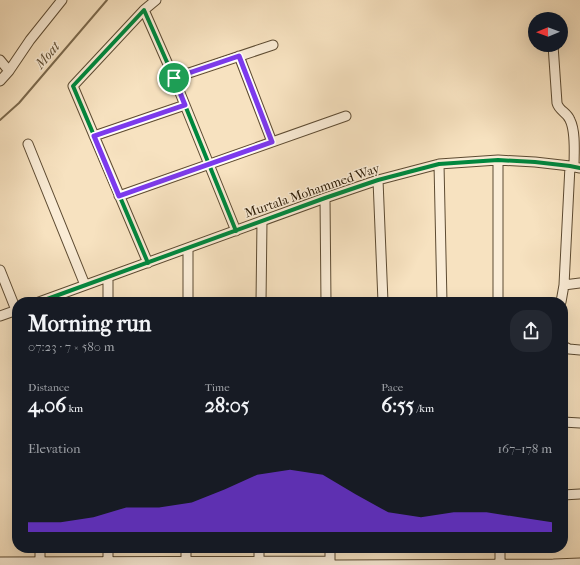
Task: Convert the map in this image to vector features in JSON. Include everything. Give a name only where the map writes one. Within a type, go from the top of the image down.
[{"type":"street","points":[[0,81],[62,0]]},
{"type":"street","points":[[148,262],[73,86],[144,10],[156,0]]},
{"type":"street","points":[[144,10],[174,78],[236,230]]},
{"type":"street","points":[[174,78],[273,45]]},
{"type":"street","points":[[553,52],[557,103],[572,123],[575,167],[563,297]]},
{"type":"street","points":[[239,56],[272,142]]},
{"type":"street","points":[[0,60],[9,70]]},
{"type":"street","points":[[94,136],[185,105]]},
{"type":"street","points":[[119,196],[346,116]]},
{"type":"street","points":[[28,144],[85,286]]},
{"type":"street","points":[[498,160],[498,297]]},
{"type":"street","name":"Murtala Mohammed Way","points":[[54,297],[325,198],[378,180],[439,164],[498,160],[535,162],[575,167]]},
{"type":"street","points":[[439,164],[442,297]]},
{"type":"street","points":[[378,180],[383,297]]},
{"type":"street","points":[[325,198],[326,297]]},
{"type":"street","points":[[261,297],[262,221]]},
{"type":"street","points":[[188,248],[188,297]]},
{"type":"street","points":[[0,270],[12,298]]},
{"type":"street","points":[[108,277],[108,297]]},
{"type":"street","points":[[564,285],[580,283]]},
{"type":"street","points":[[0,316],[12,312]]},
{"type":"street","points":[[568,348],[580,350]]},
{"type":"street","points":[[568,422],[580,423]]},
{"type":"street","points":[[568,495],[580,494]]},
{"type":"street","points":[[40,553],[40,561]]},
{"type":"street","points":[[108,553],[108,561]]},
{"type":"street","points":[[186,553],[186,561]]},
{"type":"street","points":[[259,553],[259,561]]},
{"type":"street","points":[[331,553],[332,564]]},
{"type":"street","points":[[500,553],[500,564]]},
{"type":"street","points":[[0,562],[24,563],[40,561],[108,561],[173,563],[186,561],[259,561],[332,564],[580,563]]},
{"type":"waterway","name":"Moat","points":[[0,120],[19,103],[107,0]]},
{"type":"cycle path","points":[[148,263],[73,86],[144,10],[174,78],[236,231]]},
{"type":"cycle path","points":[[53,297],[325,198],[378,180],[439,164],[498,160],[535,162],[580,168]]},
{"type":"route","points":[[239,56],[272,142],[119,196],[94,136],[185,105],[174,78],[239,56]]}]
